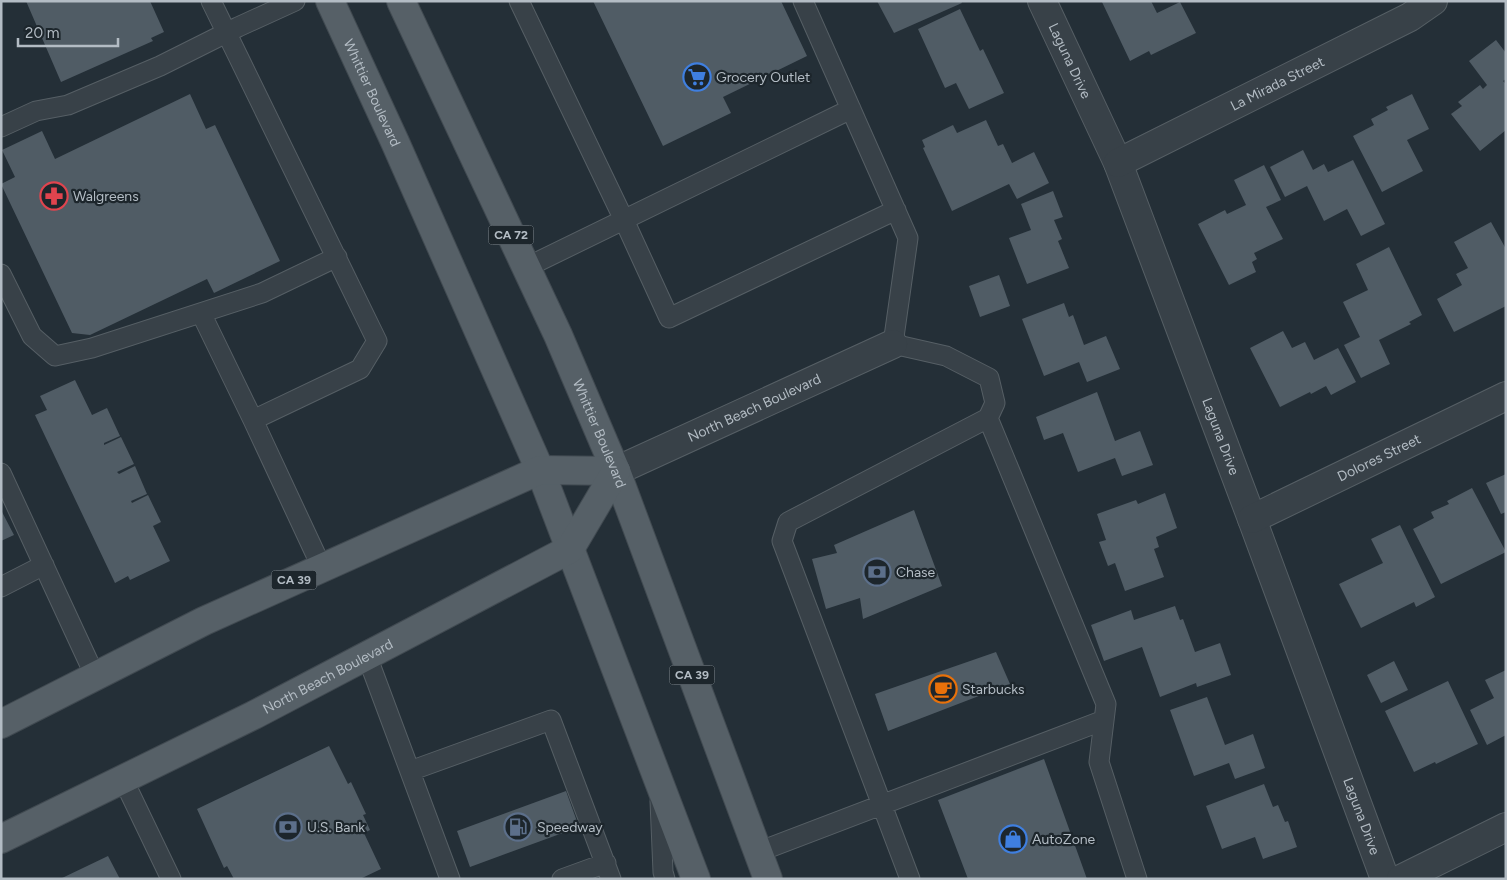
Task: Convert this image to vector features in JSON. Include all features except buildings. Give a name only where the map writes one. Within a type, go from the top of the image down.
[{"type":"main road","name":"Whittier Boulevard","points":[[330,1],[399,151],[540,470],[696,879]]},
{"type":"main road","name":"Whittier Boulevard","points":[[401,1],[558,335],[616,471],[768,879]]},
{"type":"main road","name":"North Beach Boulevard","points":[[1,724],[204,620],[540,470],[616,471]]},
{"type":"main road","points":[[570,549],[616,471]]},
{"type":"main road","name":"North Beach Boulevard","points":[[1,838],[254,715],[570,549]]},
{"type":"street","name":"Laguna Drive","points":[[1042,1],[1118,163],[1252,519],[1384,879]]},
{"type":"street","name":"La Mirada Street","points":[[1118,163],[1401,21],[1433,1]]},
{"type":"street","name":"North Beach Boulevard","points":[[616,471],[893,344]]},
{"type":"street","name":"Dolores Street","points":[[1252,519],[1506,396]]},
{"type":"street","points":[[1401,879],[1506,827]]},
{"type":"lane","points":[[210,1],[377,341],[360,369],[253,420]]},
{"type":"lane","points":[[1,127],[36,111],[68,105],[160,66],[295,1]]},
{"type":"lane","points":[[520,1],[624,220],[668,318],[896,210]]},
{"type":"lane","points":[[803,1],[908,238],[893,344],[946,356],[989,378],[995,403],[988,418],[788,522],[782,541],[910,879]]},
{"type":"lane","points":[[526,267],[851,109]]},
{"type":"lane","points":[[1,274],[32,336],[55,356],[92,348],[262,293],[337,257]]},
{"type":"lane","points":[[201,312],[322,568]]},
{"type":"lane","points":[[988,418],[1106,704],[1099,762],[1137,879]]},
{"type":"lane","points":[[1,473],[94,676]]},
{"type":"lane","points":[[1,587],[44,565]]},
{"type":"lane","points":[[367,656],[450,879]]},
{"type":"lane","points":[[410,772],[552,720],[608,871],[562,879]]},
{"type":"lane","points":[[758,852],[1104,720]]},
{"type":"lane","points":[[123,779],[171,879]]},
{"type":"lane","points":[[659,780],[663,872],[665,879]]},
{"type":"place","name":"Grocery Outlet","points":[[697,77]]},
{"type":"place","name":"Walgreens","points":[[54,196]]},
{"type":"place","name":"Chase","points":[[877,572]]},
{"type":"place","name":"Starbucks","points":[[943,689]]},
{"type":"place","name":"U.S. Bank","points":[[288,827]]},
{"type":"place","name":"Speedway","points":[[518,827]]},
{"type":"place","name":"AutoZone","points":[[1013,839]]}]
